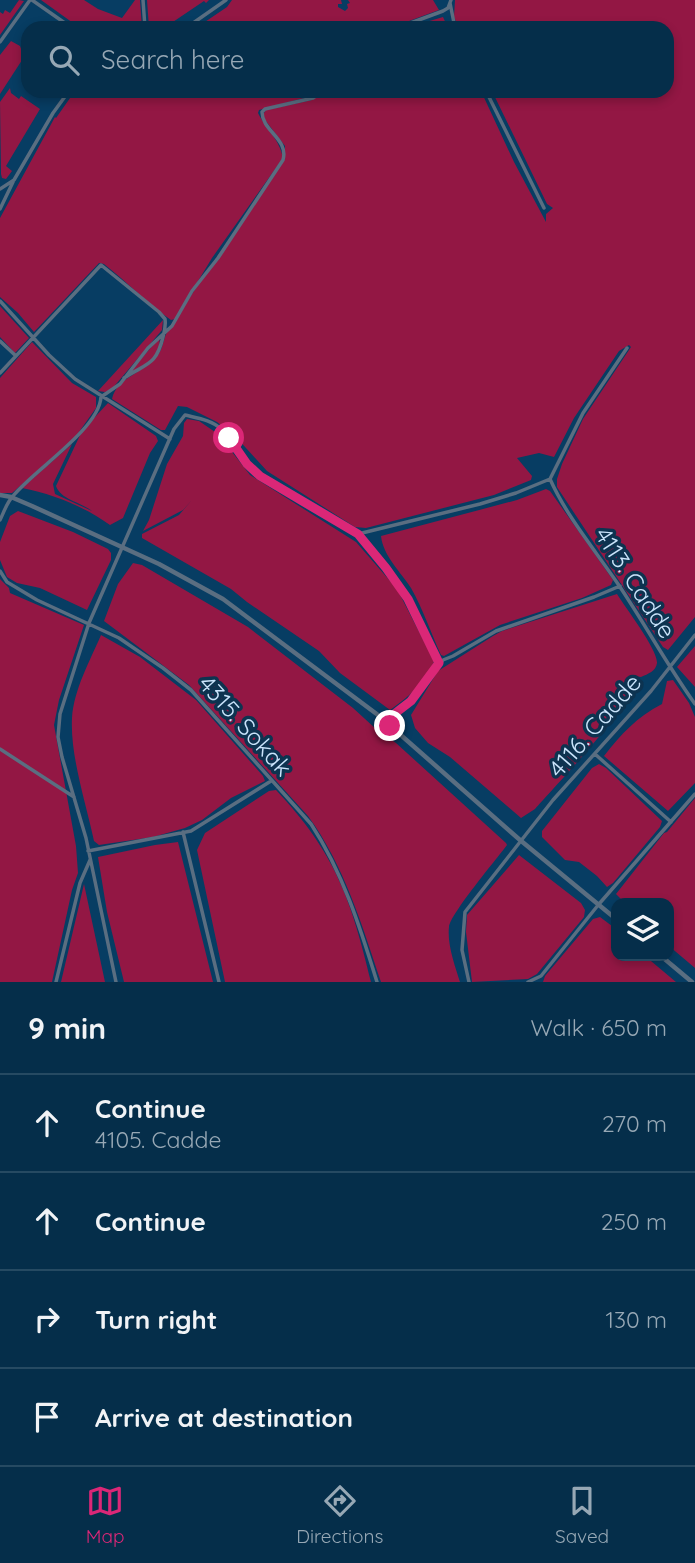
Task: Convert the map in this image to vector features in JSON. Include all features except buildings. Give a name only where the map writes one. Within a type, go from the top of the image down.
[{"type":"street","points":[[0,42],[31,0],[62,21]]},
{"type":"street","points":[[143,0],[144,21]]},
{"type":"street","points":[[196,21],[226,0]]},
{"type":"street","points":[[416,21],[443,11],[451,1]]},
{"type":"street","points":[[451,1],[455,21]]},
{"type":"street","points":[[0,209],[14,180],[64,98]]},
{"type":"street","points":[[0,520],[12,497],[76,438],[97,411],[101,397],[113,391],[148,348],[175,321],[192,291],[218,258],[283,160],[283,146],[263,120],[262,112],[313,98]]},
{"type":"street","points":[[489,98],[544,208]]},
{"type":"street","points":[[0,188],[14,180]]},
{"type":"street","points":[[0,373],[98,267],[105,267],[165,319],[161,348],[149,364],[124,378]]},
{"type":"street","points":[[0,301],[75,379],[170,439]]},
{"type":"street","points":[[0,341],[16,356]]},
{"type":"street","points":[[358,534],[480,504],[550,479],[583,413],[627,348]]},
{"type":"street","points":[[116,982],[89,852],[58,737],[60,714],[89,623],[170,439],[185,415],[220,427],[247,464],[260,476],[358,534],[408,599],[439,663]]},
{"type":"street","name":"4113. Cadde","points":[[550,479],[558,498],[620,586],[668,666],[695,704]]},
{"type":"street","points":[[0,495],[12,497],[159,564],[223,599],[390,726],[520,841],[611,915]]},
{"type":"street","name":"4315. Sokak","points":[[0,571],[7,582],[37,600],[119,638],[191,690],[311,824],[347,890],[377,982]]},
{"type":"street","points":[[390,726],[389,718],[392,714],[411,701],[439,663],[496,631],[620,586]]},
{"type":"street","name":"4116. Cadde","points":[[469,982],[462,950],[466,912],[520,841],[651,691],[695,635]]},
{"type":"street","points":[[0,749],[74,797]]},
{"type":"street","points":[[595,754],[672,822]]},
{"type":"street","points":[[89,852],[191,831],[271,781]]},
{"type":"street","points":[[528,982],[535,981],[554,961],[599,904],[695,794]]},
{"type":"street","points":[[183,832],[219,982]]},
{"type":"street","points":[[57,982],[80,883],[90,860]]},
{"type":"street","points":[[667,961],[692,982]]},
{"type":"shaded area","points":[[19,0],[24,1],[0,35],[0,12],[3,14],[5,10],[10,13]]},
{"type":"shaded area","points":[[41,0],[84,0],[98,9],[122,18],[135,0],[140,0],[142,21],[70,21]]},
{"type":"shaded area","points":[[147,0],[209,0],[174,21],[148,21]]},
{"type":"shaded area","points":[[232,0],[341,0],[342,4],[338,4],[338,7],[345,11],[350,3],[348,0],[433,0],[439,10],[409,21],[206,21],[227,7]]},
{"type":"shaded area","points":[[455,0],[695,0],[695,617],[668,650],[663,647],[557,487],[562,464],[583,419],[631,347],[629,345],[619,351],[574,418],[554,457],[539,453],[517,458],[532,476],[531,480],[494,495],[366,528],[355,527],[267,471],[235,436],[217,422],[187,407],[178,406],[165,430],[161,430],[112,399],[119,385],[152,362],[159,353],[172,324],[285,159],[285,146],[262,116],[266,110],[315,98],[484,98],[546,222],[546,214],[553,208],[547,204],[495,98],[674,98],[674,21],[456,21]]},
{"type":"shaded area","points":[[11,41],[20,46],[21,62],[0,94],[0,55]]},
{"type":"shaded area","points":[[10,88],[11,93],[19,99],[21,96],[40,109],[6,166],[12,171],[6,179],[2,178],[1,174],[0,102]]},
{"type":"shaded area","points":[[70,98],[304,98],[259,110],[258,113],[276,140],[283,158],[212,258],[175,319],[171,320],[162,314],[104,264],[99,263],[34,332],[0,297],[0,218]]},
{"type":"shaded area","points":[[0,306],[29,338],[15,353],[0,337]]},
{"type":"shaded area","points":[[163,320],[162,330],[111,390],[98,391]]},
{"type":"shaded area","points":[[159,338],[160,344],[155,355],[146,364],[129,373]]},
{"type":"shaded area","points":[[32,342],[72,383],[96,397],[96,408],[74,439],[12,493],[0,493],[0,378]]},
{"type":"shaded area","points":[[108,403],[156,436],[158,441],[150,453],[123,518],[110,525],[68,502],[22,488],[72,444],[53,484],[55,494],[92,511],[62,495],[56,486],[82,431]]},
{"type":"shaded area","points":[[187,419],[199,421],[218,434],[250,475],[356,542],[397,589],[434,661],[431,669],[410,695],[390,710],[340,673],[319,651],[231,589],[142,538],[142,534],[179,515],[192,500],[183,510],[143,531],[167,464],[183,436]]},
{"type":"shaded area","points":[[546,489],[613,580],[611,585],[582,598],[500,625],[444,656],[441,655],[415,596],[389,557],[381,536],[517,500]]},
{"type":"shaded area","points":[[18,511],[73,532],[111,553],[111,560],[87,610],[40,588],[17,583],[7,577],[0,560],[0,542],[10,516]]},
{"type":"shaded area","points":[[133,563],[142,565],[248,627],[396,743],[506,843],[457,910],[449,927],[450,948],[460,982],[381,982],[342,875],[308,816],[189,685],[104,621],[118,584]]},
{"type":"shaded area","points":[[0,579],[10,593],[84,625],[59,700],[54,725],[76,846],[78,873],[52,982],[0,982]]},
{"type":"shaded area","points":[[617,594],[652,649],[656,666],[646,675],[634,676],[632,688],[610,723],[535,809],[521,818],[450,757],[428,743],[415,728],[411,715],[438,671],[493,636]]},
{"type":"shaded area","points":[[101,635],[140,657],[196,700],[265,781],[231,798],[202,820],[185,828],[153,837],[99,845],[94,841],[76,764],[72,718],[79,686]]},
{"type":"shaded area","points":[[695,646],[695,687],[677,667]]},
{"type":"shaded area","points":[[673,680],[695,717],[695,783],[668,811],[604,756],[630,727],[662,704],[667,681]]},
{"type":"shaded area","points":[[599,764],[662,821],[660,827],[607,887],[579,862],[565,860],[542,837],[542,831],[592,768]]},
{"type":"shaded area","points":[[276,790],[313,835],[338,879],[356,926],[371,982],[225,982],[197,850],[205,833],[269,791]]},
{"type":"shaded area","points":[[695,798],[695,968],[674,950],[674,898],[620,898],[616,894]]},
{"type":"shaded area","points":[[178,842],[213,982],[124,982],[107,912],[98,857]]},
{"type":"shaded area","points":[[519,855],[581,903],[585,910],[584,917],[537,974],[528,979],[472,982],[466,932],[467,915]]},
{"type":"shaded area","points":[[84,884],[105,982],[61,982]]},
{"type":"shaded area","points":[[600,917],[611,925],[611,961],[651,961],[676,982],[543,982],[545,976],[593,919]]},
{"type":"route","points":[[229,438],[247,464],[260,476],[358,534],[408,599],[439,663],[411,701],[392,714],[389,718],[390,726]]}]
